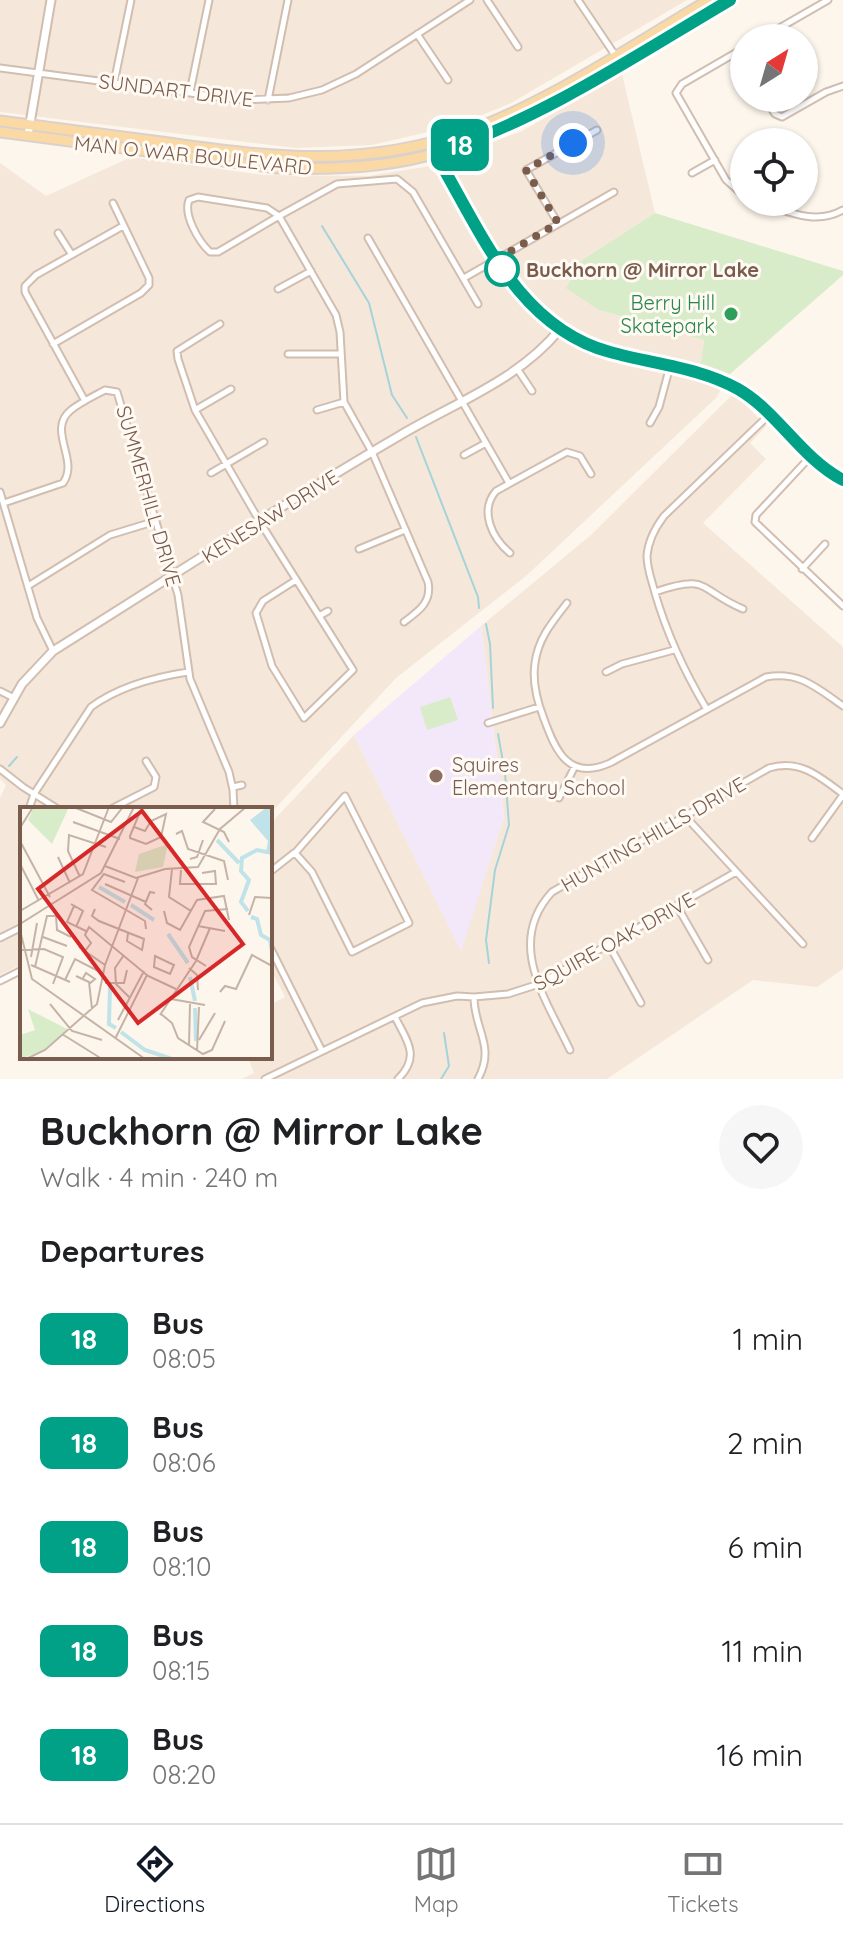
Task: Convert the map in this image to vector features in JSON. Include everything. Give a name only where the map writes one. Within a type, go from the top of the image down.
[{"type":"main road","name":"MAN O WAR BOULEVARD","points":[[0,121],[29,130],[264,167],[354,167],[438,153],[516,123],[709,0]]},
{"type":"main road","name":"MAN O WAR BOULEVARD","points":[[0,132],[29,130],[276,157],[358,156],[435,142],[515,112],[730,0]]},
{"type":"street","points":[[29,130],[51,0]]},
{"type":"street","points":[[114,83],[131,0]]},
{"type":"street","points":[[190,92],[209,0]]},
{"type":"street","points":[[268,100],[288,0]]},
{"type":"street","name":"SUNDART DRIVE","points":[[0,68],[243,100],[268,100],[308,94],[334,85],[470,0]]},
{"type":"street","points":[[487,0],[518,47]]},
{"type":"street","points":[[578,0],[618,60]]},
{"type":"street","points":[[786,24],[828,0]]},
{"type":"street","points":[[417,34],[448,80]]},
{"type":"street","points":[[730,56],[682,84],[676,95],[730,184]]},
{"type":"street","points":[[818,97],[843,86]]},
{"type":"street","points":[[774,112],[785,116],[792,112]]},
{"type":"street","points":[[558,223],[526,170],[597,130]]},
{"type":"street","points":[[435,142],[496,260],[524,298],[560,329],[608,352],[721,380],[743,392],[810,457],[843,480]]},
{"type":"street","points":[[692,173],[715,160]]},
{"type":"street","points":[[404,622],[426,603],[429,589],[372,452],[344,402],[340,332],[336,315],[279,216],[267,208],[198,197],[191,198],[186,207],[203,246],[216,253],[279,216],[337,184],[397,179],[413,192],[478,304]]},
{"type":"street","points":[[464,278],[614,192]]},
{"type":"street","points":[[53,344],[141,293],[149,285],[149,278],[113,203]]},
{"type":"street","points":[[808,216],[832,216],[843,210]]},
{"type":"street","points":[[85,401],[25,292],[25,286],[36,275],[123,226]]},
{"type":"street","points":[[58,233],[72,255]]},
{"type":"street","points":[[368,238],[509,483]]},
{"type":"street","points":[[278,289],[311,271]]},
{"type":"street","points":[[220,324],[177,351],[195,410],[260,522],[353,670],[304,718],[272,666],[256,613],[263,601],[296,580]]},
{"type":"street","name":"KENESAW DRIVE","points":[[0,723],[30,673],[53,651],[372,452],[518,370],[545,348],[560,329]]},
{"type":"street","points":[[288,354],[340,354]]},
{"type":"street","points":[[650,423],[659,407],[670,366]]},
{"type":"street","points":[[518,370],[532,391]]},
{"type":"street","name":"SUMMERHILL DRIVE","points":[[4,503],[51,489],[66,480],[70,466],[62,423],[71,410],[105,390],[113,389],[118,394],[173,577],[180,604],[188,672],[233,787],[234,807]]},
{"type":"street","points":[[195,410],[231,389]]},
{"type":"street","points":[[317,410],[344,402]]},
{"type":"street","points":[[706,708],[674,650],[649,573],[647,556],[650,541],[658,524],[769,415]]},
{"type":"street","points":[[211,473],[264,442]]},
{"type":"street","points":[[464,455],[486,443]]},
{"type":"street","points":[[510,553],[494,533],[487,508],[492,496],[509,483],[567,452],[580,456],[591,474]]},
{"type":"street","points":[[810,457],[755,517],[758,528],[843,606]]},
{"type":"street","points":[[0,492],[42,631],[53,651]]},
{"type":"street","points":[[28,586],[110,535],[156,521]]},
{"type":"street","points":[[359,549],[405,530]]},
{"type":"street","points":[[802,569],[825,544]]},
{"type":"street","points":[[655,592],[682,583],[697,583],[743,609]]},
{"type":"street","points":[[567,603],[544,633],[537,653],[534,679],[539,707],[555,747],[565,760],[575,766],[593,769],[610,763],[766,677],[788,675],[816,685],[843,706]]},
{"type":"street","points":[[319,616],[328,611]]},
{"type":"street","points":[[606,672],[622,664],[674,650]]},
{"type":"street","points":[[30,807],[34,794],[91,707],[152,679],[188,672]]},
{"type":"street","points":[[0,691],[14,698]]},
{"type":"street","points":[[488,723],[539,707]]},
{"type":"street","points":[[115,807],[154,787],[156,777],[146,761]]},
{"type":"street","name":"HUNTING HILLS DRIVE","points":[[570,1050],[530,958],[529,941],[535,917],[544,900],[559,886],[769,768],[779,765],[804,767],[843,794]]},
{"type":"street","points":[[559,798],[575,766]]},
{"type":"street","points":[[0,769],[55,807]]},
{"type":"street","points":[[233,787],[242,785]]},
{"type":"street","points":[[812,838],[843,794]]},
{"type":"street","points":[[272,870],[295,853],[345,796],[409,923],[352,952],[312,872],[295,853]]},
{"type":"street","points":[[685,816],[803,944]]},
{"type":"street","name":"SQUIRE OAK DRIVE","points":[[265,1079],[410,1008],[435,999],[508,994],[539,984],[736,872]]},
{"type":"street","points":[[677,906],[708,960]]},
{"type":"street","points":[[0,938],[20,928]]},
{"type":"street","points":[[609,945],[641,1003]]},
{"type":"street","points":[[272,951],[322,1051]]},
{"type":"street","points":[[0,981],[20,971]]},
{"type":"street","points":[[474,997],[486,1053],[478,1079]]},
{"type":"street","points":[[395,1017],[411,1054],[409,1065],[398,1079]]},
{"type":"shaded area","points":[[0,0],[687,0],[511,103],[458,125],[372,145],[296,148],[0,112]]},
{"type":"shaded area","points":[[622,74],[655,213],[582,260],[599,310],[704,340],[701,363],[730,374],[716,398],[526,576],[396,678],[272,812],[272,807],[20,807],[20,965],[0,975],[0,798],[6,785],[0,779],[0,163],[46,196],[131,157],[263,175],[369,176],[430,166],[522,131]]},
{"type":"shaded area","points":[[734,393],[766,426],[750,443],[766,459],[703,523],[843,647],[843,969],[817,987],[753,980],[607,1079],[242,1079],[254,1073],[249,1059],[272,1059],[272,1004],[285,997],[272,972],[272,822],[354,735],[461,950],[504,817],[481,626],[591,535]]},
{"type":"shaded area","name":"Squires Elementary School","points":[[481,626],[504,817],[461,951],[354,735]]},
{"type":"green space","points":[[655,213],[843,271],[843,275],[730,374],[701,363],[704,340],[599,310],[566,288],[582,260]]},
{"type":"green space","points":[[450,697],[458,720],[427,730],[420,707]]},
{"type":"waterway","points":[[322,226],[369,303],[392,395],[407,418]]},
{"type":"waterway","points":[[416,437],[478,597],[479,608]]},
{"type":"waterway","points":[[486,624],[493,708]]},
{"type":"waterway","points":[[489,963],[486,940],[495,870],[509,825],[498,734]]},
{"type":"waterway","points":[[9,766],[17,757]]},
{"type":"waterway","points":[[441,1079],[449,1066],[444,1033]]},
{"type":"bus line","name":"18","points":[[730,0],[549,106],[501,130],[438,153],[441,164],[502,269],[542,316],[574,338],[608,352],[707,376],[735,387],[761,407],[810,457],[843,480]]},
{"type":"place","name":"Buckhorn @ Mirror Lake","points":[[502,269]]},
{"type":"place","name":"Berry Hill Skatepark","points":[[731,314]]},
{"type":"place","name":"Squires Elementary School","points":[[436,776]]},
{"type":"route","points":[[502,269],[496,260],[558,223],[526,170],[573,143]]}]
